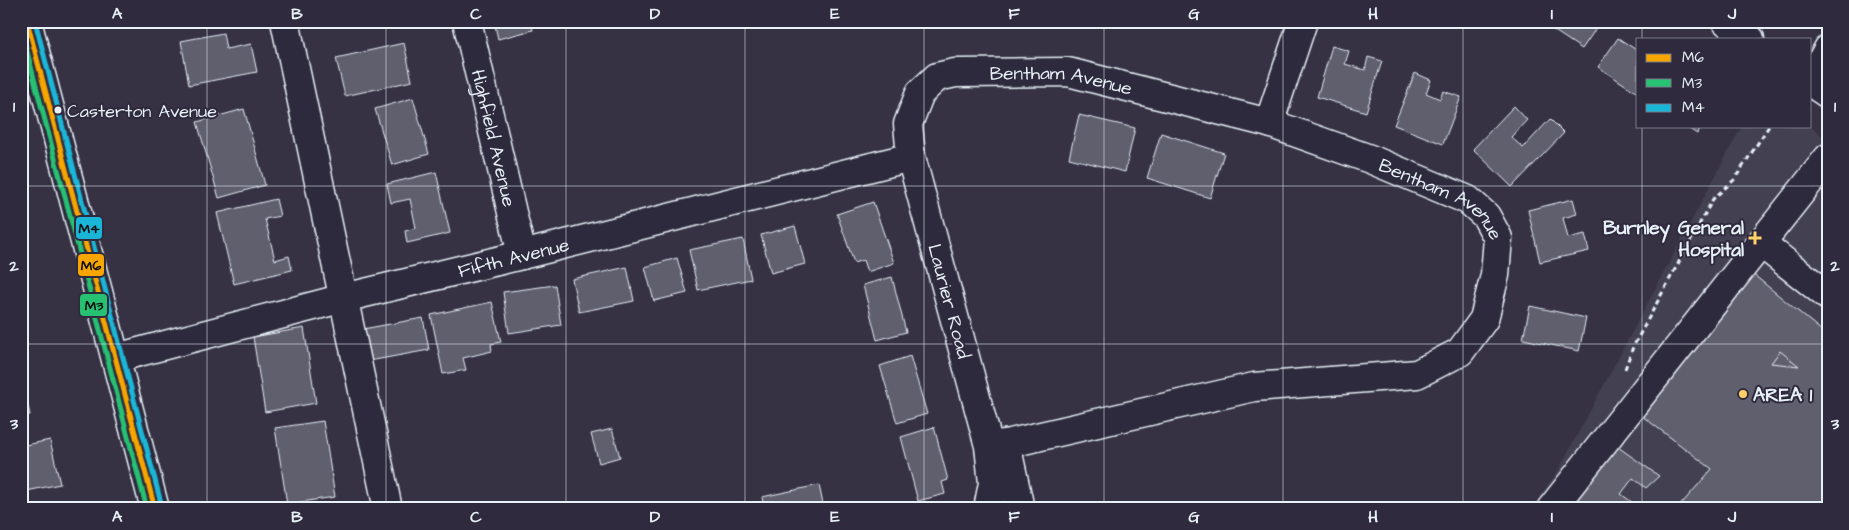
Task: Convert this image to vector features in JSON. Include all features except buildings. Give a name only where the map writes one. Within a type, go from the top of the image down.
[{"type":"main road","points":[[27,21],[155,509]]},
{"type":"main road","points":[[285,21],[388,509]]},
{"type":"main road","name":"Highfield Avenue","points":[[467,21],[522,255]]},
{"type":"main road","points":[[1269,123],[1303,21]]},
{"type":"main road","points":[[1726,21],[1749,38]]},
{"type":"main road","points":[[1812,77],[1828,49]]},
{"type":"main road","name":"Bentham Avenue","points":[[911,157],[908,124],[920,93],[937,77],[955,73],[1068,72],[1269,123],[1370,159],[1468,200],[1486,216],[1498,238],[1495,275],[1484,319],[1460,352],[1417,374],[1254,387],[998,445]]},
{"type":"main road","points":[[1812,82],[1828,94]]},
{"type":"main road","name":"Fifth Avenue","points":[[116,358],[344,298],[911,157]]},
{"type":"main road","name":"Laurier Road","points":[[911,157],[998,445],[1020,509]]},
{"type":"main road","points":[[1551,509],[1828,158]]},
{"type":"main road","points":[[1761,243],[1828,296]]},
{"type":"main road","points":[[988,509],[998,445]]},
{"type":"path","points":[[1624,373],[1633,347],[1713,199],[1734,180],[1768,128]]},
{"type":"shaded area","name":"Burnley General Hospital","points":[[1741,128],[1812,128],[1828,140],[1828,509],[1531,509],[1559,469]]},
{"type":"transit line","name":"M6","points":[[27,21],[155,509]]},
{"type":"transit line","name":"M4","points":[[35,21],[162,507]]},
{"type":"transit line","name":"M3","points":[[21,29],[147,509]]},
{"type":"place","name":"Casterton Avenue","points":[[58,110]]},
{"type":"place","name":"Burnley General Hospital","points":[[1755,238]]},
{"type":"place","name":"AREA 1","points":[[1743,394]]}]
